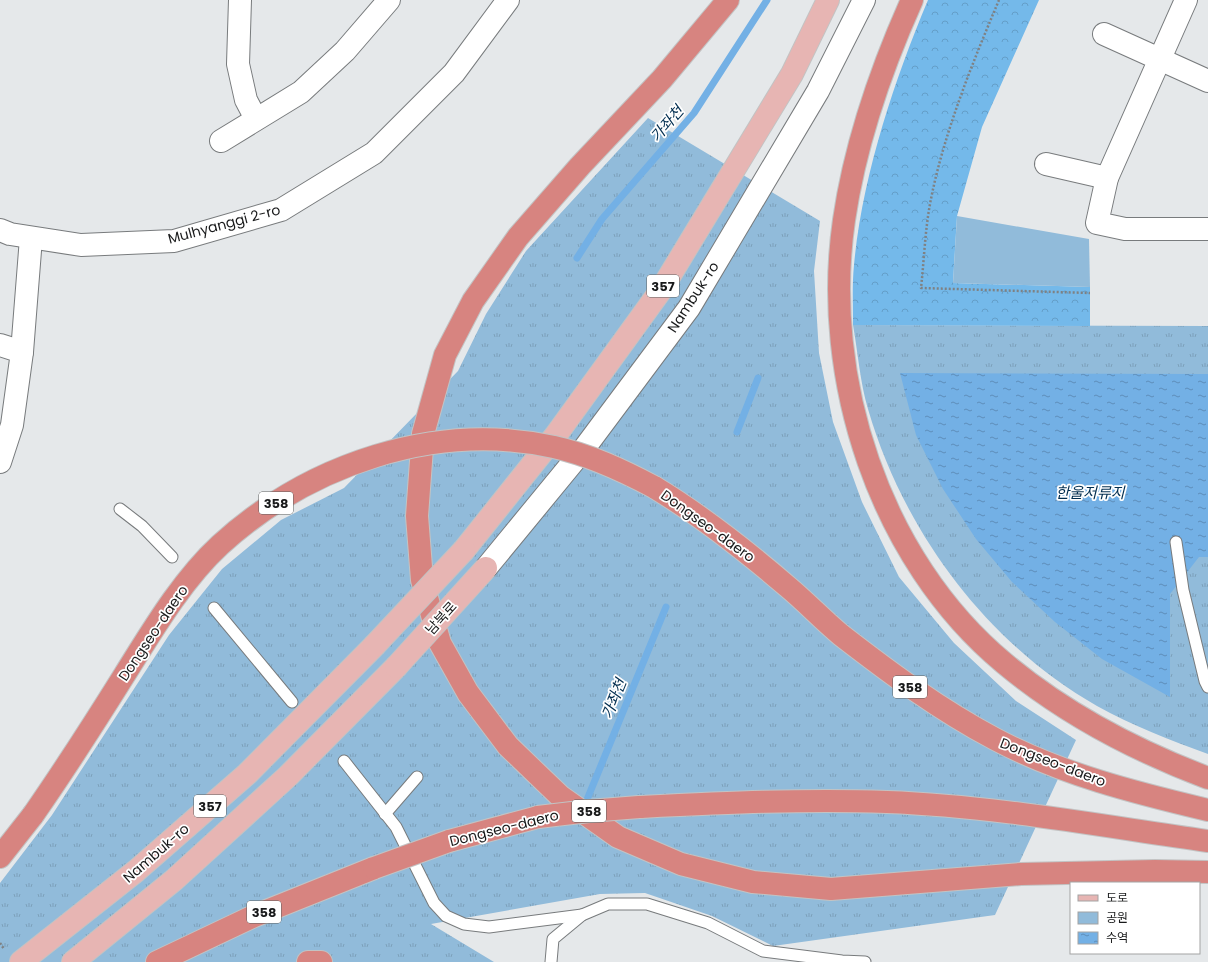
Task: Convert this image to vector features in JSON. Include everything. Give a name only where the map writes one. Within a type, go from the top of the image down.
[{"type":"highway","points":[[728,0],[662,79],[580,166],[518,237],[473,301],[445,355],[423,434],[417,516],[422,580],[440,643],[468,693],[508,746],[560,796],[618,837],[681,864],[753,882],[831,889],[1021,874],[1155,871],[1208,872]]},
{"type":"highway","points":[[912,0],[896,35],[865,127],[852,177],[844,221],[839,276],[841,331],[846,375],[868,460],[898,528],[920,567],[942,599],[971,633],[1002,662],[1038,690],[1074,714],[1162,761],[1208,778]]},
{"type":"highway","name":"Dongseo-daero","points":[[0,857],[33,815],[69,764],[153,628],[183,587],[219,546],[267,508],[316,480],[360,461],[398,449],[438,441],[476,439],[516,441],[554,447],[588,456],[618,468],[687,507],[721,532],[788,587],[840,634],[910,687],[953,716],[996,740],[1062,768],[1146,796],[1208,810]]},
{"type":"highway","name":"Dongseo-daero","points":[[157,962],[254,916],[374,868],[449,841],[538,817],[589,811],[639,807],[807,801],[888,802],[973,808],[1060,819],[1208,841]]},
{"type":"highway","points":[[308,962],[321,962]]},
{"type":"main road","name":"남북로","points":[[374,646],[464,550],[556,435],[661,290],[792,74],[828,0]]},
{"type":"main road","name":"남북로","points":[[72,962],[174,880],[288,776],[396,667],[486,568]]},
{"type":"main road","name":"Nambuk-ro","points":[[28,957],[136,871],[247,774],[374,646]]},
{"type":"street","points":[[240,0],[238,64],[246,100],[256,119]]},
{"type":"street","points":[[221,141],[301,92],[345,51],[389,0]]},
{"type":"street","name":"Mulhyanggi 2-ro","points":[[0,230],[10,234],[31,238],[81,245],[174,241],[281,210],[374,153],[454,73],[508,0]]},
{"type":"street","name":"Nambuk-ro","points":[[486,568],[584,450],[689,308],[818,91],[864,0]]},
{"type":"street","points":[[1186,0],[1107,178],[1097,223],[1125,229],[1208,229]]},
{"type":"street","points":[[1104,34],[1208,81]]},
{"type":"street","points":[[1046,164],[1107,178]]},
{"type":"street","points":[[0,462],[12,425],[22,352],[31,238]]},
{"type":"street","points":[[0,345],[22,352]]},
{"type":"lane","points":[[120,509],[142,526],[172,558]]},
{"type":"lane","points":[[1176,542],[1188,613],[1204,681],[1208,687]]},
{"type":"lane","points":[[214,608],[292,702]]},
{"type":"lane","points":[[344,761],[396,827],[434,903],[446,916],[464,924],[489,927],[582,915],[608,904],[647,904],[708,923],[763,950],[842,961],[865,962]]},
{"type":"lane","points":[[385,814],[417,777]]},
{"type":"lane","points":[[551,962],[554,939],[582,915]]},
{"type":"path","points":[[999,0],[974,59],[944,151],[930,204],[921,288],[1090,293]]},
{"type":"green space","points":[[928,0],[1039,0],[982,127],[957,216],[953,283],[1090,287],[1090,326],[853,325],[854,265],[864,198],[881,130],[903,63]]},
{"type":"green space","points":[[648,118],[820,221],[814,271],[819,353],[833,422],[862,502],[899,577],[954,643],[1016,701],[1076,740],[995,915],[773,946],[712,916],[645,893],[600,894],[431,924],[494,962],[0,962],[0,883],[52,815],[169,635],[222,569],[281,520],[344,488],[458,371],[486,314],[526,251]]},
{"type":"green space","points":[[957,216],[1089,239],[1090,287],[953,283]]},
{"type":"green space","name":"한울저류지","points":[[853,325],[1208,326],[1208,754],[1124,720],[1097,706],[1057,680],[1019,650],[985,616],[954,579],[927,540],[903,498],[883,454],[865,399]]},
{"type":"water","name":"한울저류지","points":[[900,373],[1208,374],[1208,557],[1199,557],[1170,594],[1170,697],[1102,659],[1055,622],[1012,582],[976,539],[943,489],[916,435]]},
{"type":"waterway","name":"가좌천","points":[[577,258],[602,219],[694,113],[767,0]]},
{"type":"waterway","name":"가좌천","points":[[737,432],[758,378]]},
{"type":"waterway","name":"가좌천","points":[[586,802],[666,607]]}]
